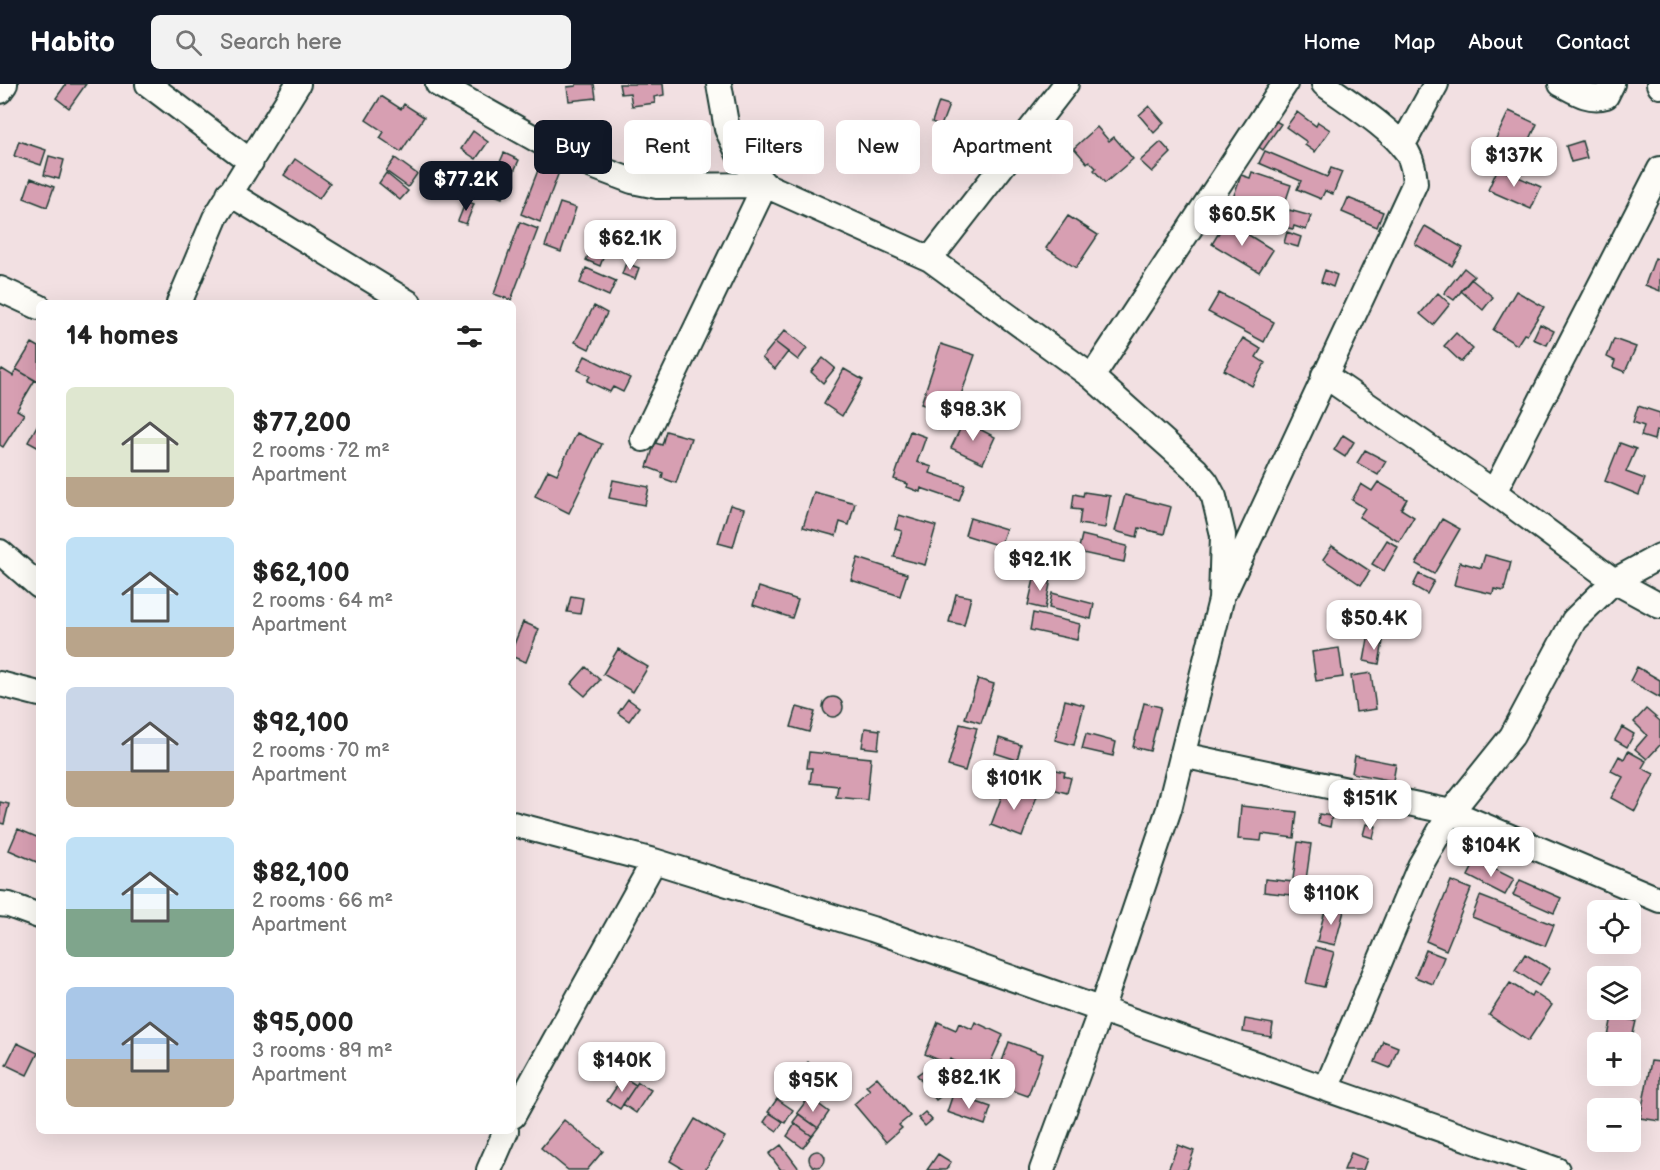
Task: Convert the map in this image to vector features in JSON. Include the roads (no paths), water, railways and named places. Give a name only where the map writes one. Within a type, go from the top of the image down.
[{"type":"street","points":[[0,91],[5,84]]},
{"type":"street","points":[[148,84],[251,162]]},
{"type":"street","points":[[180,300],[215,218],[298,84]]},
{"type":"street","points":[[438,84],[566,156],[632,181],[657,186],[765,185]]},
{"type":"street","points":[[719,84],[727,129],[740,157],[765,185],[930,259],[1092,376],[1196,471],[1206,482],[1214,497],[1223,535],[1221,600]]},
{"type":"street","points":[[930,259],[1066,84]]},
{"type":"street","points":[[1092,376],[1285,84]]},
{"type":"street","points":[[1042,1170],[1101,1010],[1169,809],[1221,600],[1415,183],[1413,165],[1395,137],[1324,84]]},
{"type":"street","points":[[1402,146],[1436,84]]},
{"type":"street","points":[[1561,84],[1588,98],[1598,98],[1606,96],[1612,84]]},
{"type":"street","points":[[1494,492],[1660,169]]},
{"type":"street","points":[[643,438],[765,185]]},
{"type":"street","points":[[229,193],[404,300]]},
{"type":"street","points":[[0,289],[36,306]]},
{"type":"street","points":[[1324,375],[1494,492],[1614,581],[1660,606]]},
{"type":"street","points":[[0,552],[36,583]]},
{"type":"street","points":[[1326,1089],[1420,866],[1451,812],[1512,736],[1574,620],[1614,581],[1660,556]]},
{"type":"street","points":[[0,684],[36,693]]},
{"type":"street","points":[[1182,755],[1451,812],[1660,900]]},
{"type":"street","points":[[516,825],[654,861],[872,929],[1557,1170]]},
{"type":"street","points":[[516,1111],[654,861]]},
{"type":"street","points":[[0,904],[36,915]]},
{"type":"street","points":[[489,1170],[505,1134]]}]
